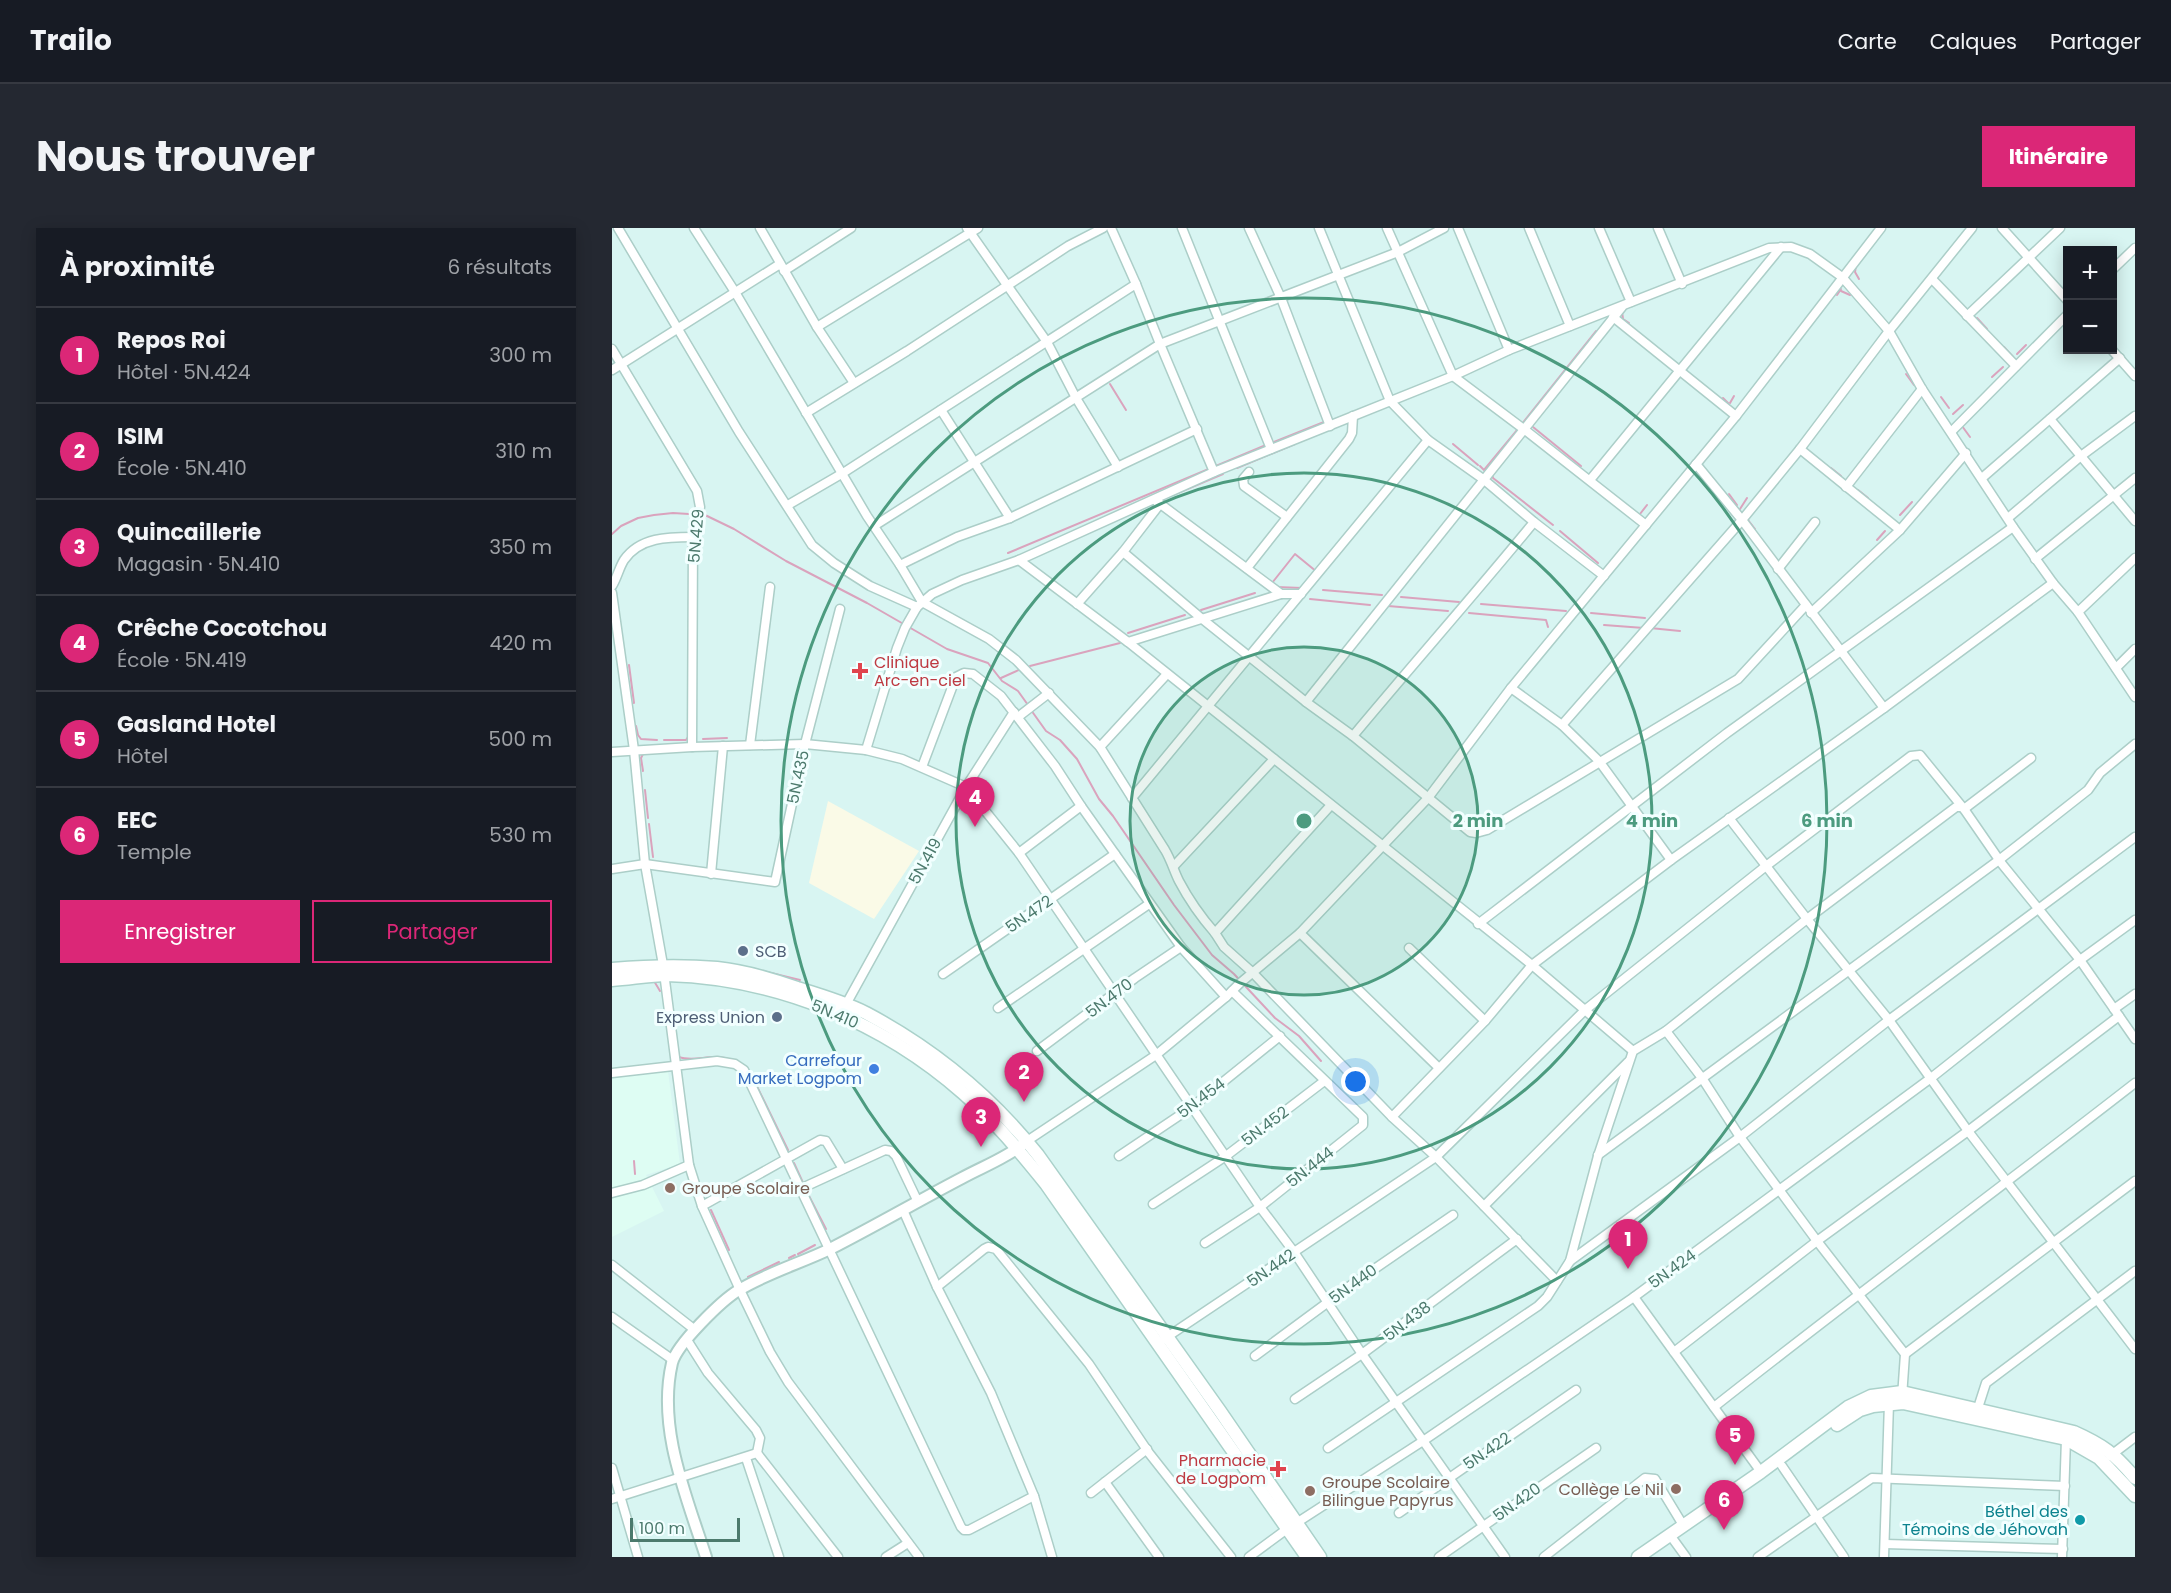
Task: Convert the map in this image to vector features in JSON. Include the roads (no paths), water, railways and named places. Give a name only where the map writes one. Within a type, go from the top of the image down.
[{"type":"main road","points":[[612,969],[663,970]]},
{"type":"main road","name":"5N.410","points":[[612,980],[663,970],[752,985],[844,1009],[940,1074],[965,1094],[1022,1145],[1066,1204]]},
{"type":"main road","points":[[1066,1204],[1167,1337],[1291,1526],[1307,1557]]},
{"type":"main road","points":[[1066,1204],[1156,1344],[1291,1526],[1320,1557]]},
{"type":"main road","points":[[1651,1557],[1683,1525],[1854,1404],[1871,1396],[1903,1397],[2066,1439],[2088,1450],[2103,1462],[2135,1496]]},
{"type":"main road","points":[[1638,1557],[1672,1538],[1782,1466],[1836,1425],[1860,1410],[1903,1397]]},
{"type":"main road","points":[[1975,1414],[2073,1432],[2114,1453],[2135,1478]]},
{"type":"street","points":[[618,228],[739,432],[812,545],[834,563],[870,586],[919,604],[989,639],[1016,660],[1100,747],[1174,866],[1177,878],[1192,904],[1224,947],[1392,1118],[1436,1157],[1557,1281]]},
{"type":"street","points":[[694,228],[735,292],[874,526],[900,565],[919,604]]},
{"type":"street","points":[[760,228],[817,327],[854,383]]},
{"type":"street","points":[[612,370],[735,292],[851,228]]},
{"type":"street","points":[[806,412],[1068,246],[1103,228]]},
{"type":"street","points":[[1111,228],[1214,472]]},
{"type":"street","points":[[1182,228],[1271,449]]},
{"type":"street","points":[[1249,228],[1281,298],[1330,426]]},
{"type":"street","points":[[1319,228],[1390,401],[1428,440],[1483,479],[1604,576]]},
{"type":"street","points":[[1387,228],[1453,376],[1525,429],[1646,525]]},
{"type":"street","points":[[874,526],[1160,344],[1398,252],[1444,228]]},
{"type":"street","points":[[1458,228],[1509,350]]},
{"type":"street","points":[[1528,228],[1570,326]]},
{"type":"street","points":[[1599,228],[1628,303]]},
{"type":"street","points":[[1658,228],[1682,284]]},
{"type":"street","points":[[706,1557],[680,1478],[669,1427],[669,1388],[673,1360],[695,1330],[715,1309],[740,1290],[829,1249],[1005,1157],[1156,1055],[1300,933],[1428,798],[1511,688],[1736,416],[1881,228]]},
{"type":"street","points":[[1562,726],[1742,520],[1972,228]]},
{"type":"street","points":[[2002,228],[2066,300]]},
{"type":"street","points":[[1967,316],[2060,228]]},
{"type":"street","points":[[817,327],[972,230],[1047,342],[1076,398],[1118,467]]},
{"type":"street","points":[[1590,480],[1781,247]]},
{"type":"street","points":[[866,750],[897,648],[919,604],[932,594],[1157,502],[1214,472],[1453,376],[1509,350],[1769,248],[1781,247],[1801,249],[1842,277],[1889,331],[1922,389],[1952,431],[2035,560],[2078,612],[2135,697]]},
{"type":"street","points":[[2117,265],[2135,248]]},
{"type":"street","points":[[1932,279],[2016,366]]},
{"type":"street","points":[[788,505],[843,473],[1136,284]]},
{"type":"street","points":[[1306,702],[1613,317],[1628,303]]},
{"type":"street","points":[[1613,317],[1736,416]]},
{"type":"street","points":[[1952,431],[2063,318]]},
{"type":"street","name":"5N.429","points":[[612,349],[697,491],[700,507],[693,537],[692,747]]},
{"type":"street","points":[[2116,354],[2133,370]]},
{"type":"street","points":[[1982,478],[2120,358]]},
{"type":"street","points":[[1846,487],[1922,389]]},
{"type":"street","points":[[941,410],[1010,518]]},
{"type":"street","points":[[1247,568],[1349,439],[1353,416]]},
{"type":"street","points":[[2008,518],[2081,456],[2135,416]]},
{"type":"street","points":[[2050,419],[2135,521]]},
{"type":"street","points":[[900,565],[963,534],[1010,518],[1197,429]]},
{"type":"street","points":[[1132,798],[1428,440]]},
{"type":"street","points":[[1800,449],[1900,530]]},
{"type":"street","points":[[1123,552],[1249,657],[1353,736],[1470,832],[1482,832],[1738,679],[1808,609],[1900,530],[1966,453]]},
{"type":"street","points":[[1696,464],[1742,520],[1884,708]]},
{"type":"street","points":[[1249,472],[1243,479],[1244,486],[1287,517]]},
{"type":"street","points":[[2035,560],[2135,478]]},
{"type":"street","points":[[1077,603],[1123,552],[1157,502]]},
{"type":"street","points":[[1157,502],[1281,594]]},
{"type":"street","points":[[1353,736],[1534,522]]},
{"type":"street","points":[[1778,569],[1815,522]]},
{"type":"street","points":[[1478,924],[1727,733],[2013,527]]},
{"type":"street","points":[[612,586],[624,561],[634,549],[663,537],[693,537]]},
{"type":"street","points":[[2078,612],[2135,558]]},
{"type":"street","points":[[1019,560],[1128,642],[1532,966],[1585,1010],[1632,1055]]},
{"type":"street","points":[[1392,1118],[1485,1020],[1532,966],[1671,860],[1884,708],[2053,583]]},
{"type":"street","points":[[750,745],[770,588]]},
{"type":"street","points":[[612,593],[634,750],[645,864],[663,970],[689,1166],[702,1206],[770,1352],[788,1382],[919,1557]]},
{"type":"street","points":[[1128,642],[1281,594],[1301,594]]},
{"type":"street","name":"5N.435","points":[[612,869],[645,864],[775,882],[805,744],[840,609]]},
{"type":"street","points":[[2116,668],[2135,649]]},
{"type":"street","points":[[922,767],[956,677],[963,673],[973,674],[1001,696],[1016,714],[1181,947],[1229,994],[1280,1036],[1323,1082]]},
{"type":"street","points":[[1100,747],[1167,674]]},
{"type":"street","points":[[1511,688],[1562,726],[1599,762],[1671,860]]},
{"type":"street","points":[[1016,714],[1030,708],[1049,693]]},
{"type":"street","name":"5N.419","points":[[844,1009],[966,787],[1016,714]]},
{"type":"street","points":[[612,752],[805,744],[866,750],[902,759],[966,787],[1018,853],[1260,1207],[1294,1252],[1362,1354],[1505,1557]]},
{"type":"street","points":[[1598,1155],[1999,860],[2088,790],[2100,773],[2135,744]]},
{"type":"street","points":[[711,874],[723,746]]},
{"type":"street","name":"5N.442","points":[[1156,1344],[1436,1157],[1585,1010],[1766,866],[1916,755],[1920,755],[1962,808]]},
{"type":"street","points":[[1962,808],[2031,758]]},
{"type":"street","points":[[1174,866],[1274,759]]},
{"type":"street","points":[[1018,853],[1081,806]]},
{"type":"street","points":[[1215,933],[1331,806]]},
{"type":"street","points":[[1484,1206],[1632,1055],[1956,807],[1962,808],[1999,860],[2080,960],[2135,1038]]},
{"type":"street","points":[[1729,818],[1889,1020],[1968,1131],[2135,1349]]},
{"type":"street","points":[[1570,1261],[1740,1137],[1889,1020],[2135,837]]},
{"type":"street","name":"5N.472","points":[[943,974],[1114,854]]},
{"type":"street","points":[[998,1008],[1149,904]]},
{"type":"street","name":"5N.424","points":[[1249,1557],[1291,1526],[1423,1441],[1634,1297],[1931,1078],[2080,960],[2135,920]]},
{"type":"street","points":[[1300,933],[1439,1068]]},
{"type":"street","name":"5N.470","points":[[1037,1051],[1135,978],[1181,947]]},
{"type":"street","points":[[1409,948],[1485,1020]]},
{"type":"street","points":[[1674,1352],[1817,1241],[1968,1131],[2116,1013],[2135,994]]},
{"type":"street","points":[[1666,1031],[1702,1078],[1740,1137],[1857,1294],[1905,1354],[1903,1397]]},
{"type":"street","name":"5N.454","points":[[1119,1156],[1192,1107],[1280,1036]]},
{"type":"street","points":[[1328,1448],[1538,1306],[1570,1261],[1598,1155],[1632,1055]]},
{"type":"street","points":[[612,1073],[676,1064],[726,1061],[744,1071],[961,1527],[969,1530],[1034,1496]]},
{"type":"street","name":"5N.452","points":[[1153,1204],[1226,1156],[1323,1082]]},
{"type":"street","name":"5N.444","points":[[1205,1243],[1260,1207],[1364,1125],[1363,1118],[1323,1082]]},
{"type":"street","points":[[1714,1407],[1857,1294],[2007,1183],[2135,1083]]},
{"type":"street","points":[[702,1206],[820,1140],[823,1140],[843,1169]]},
{"type":"street","points":[[800,1190],[880,1151],[891,1151],[896,1156],[918,1202]]},
{"type":"street","points":[[612,1193],[644,1185],[689,1166]]},
{"type":"street","points":[[1905,1354],[2135,1181]]},
{"type":"street","points":[[903,1210],[937,1287],[992,1393],[1034,1496],[1052,1557]]},
{"type":"street","name":"5N.440","points":[[1255,1356],[1454,1215]]},
{"type":"street","name":"5N.438","points":[[1295,1399],[1362,1354],[1517,1239]]},
{"type":"street","points":[[937,1287],[984,1249],[988,1247],[996,1249],[1089,1364],[1147,1449],[1231,1557]]},
{"type":"street","points":[[612,1265],[695,1330]]},
{"type":"street","points":[[1975,1414],[1986,1383],[2135,1271]]},
{"type":"street","points":[[1634,1297],[1761,1472]]},
{"type":"street","points":[[612,1317],[673,1360]]},
{"type":"street","points":[[687,1340],[708,1373],[756,1430],[760,1438],[757,1453],[838,1557]]},
{"type":"street","name":"5N.422","points":[[1399,1513],[1576,1390]]},
{"type":"street","points":[[1884,1557],[1888,1403]]},
{"type":"street","points":[[2103,1462],[2135,1437]]},
{"type":"street","points":[[1884,1544],[2062,1553],[2066,1439]]},
{"type":"street","name":"5N.420","points":[[1439,1557],[1596,1448]]},
{"type":"street","points":[[1091,1493],[1147,1449]]},
{"type":"street","points":[[616,1497],[757,1453]]},
{"type":"street","points":[[746,1458],[779,1557]]},
{"type":"street","points":[[1782,1466],[1844,1557]]},
{"type":"street","points":[[612,1468],[616,1497],[638,1557]]},
{"type":"street","points":[[1544,1557],[1644,1478],[1655,1479],[1683,1525]]},
{"type":"street","points":[[1761,1556],[1872,1478],[2065,1486]]},
{"type":"street","points":[[1105,1482],[1159,1557]]},
{"type":"street","points":[[1672,1538],[1686,1557]]},
{"type":"street","points":[[886,1557],[908,1543]]},
{"type":"waterway","points":[[1856,265],[1855,272],[1859,279]]},
{"type":"waterway","points":[[1837,295],[1841,289]]},
{"type":"waterway","points":[[1841,291],[1850,295]]},
{"type":"waterway","points":[[1622,312],[1623,319],[1629,323]]},
{"type":"waterway","points":[[1977,318],[1987,329]]},
{"type":"waterway","points":[[1521,425],[1596,331]]},
{"type":"waterway","points":[[2017,354],[2026,345]]},
{"type":"waterway","points":[[2004,347],[2013,357]]},
{"type":"waterway","points":[[1992,377],[2003,367]]},
{"type":"waterway","points":[[1906,374],[1914,385]]},
{"type":"waterway","points":[[1110,384],[1126,410]]},
{"type":"waterway","points":[[1730,403],[1734,396]]},
{"type":"waterway","points":[[1941,397],[1949,408]]},
{"type":"waterway","points":[[1723,398],[1728,403]]},
{"type":"waterway","points":[[1926,403],[1931,410]]},
{"type":"waterway","points":[[1953,414],[1963,405]]},
{"type":"waterway","points":[[1274,442],[1324,422]]},
{"type":"waterway","points":[[1962,426],[1970,437]]},
{"type":"waterway","points":[[1533,427],[1581,466]]},
{"type":"waterway","points":[[1480,466],[1484,470],[1518,429]]},
{"type":"waterway","points":[[1237,468],[1295,444]]},
{"type":"waterway","points":[[1453,444],[1478,465]]},
{"type":"waterway","points":[[1008,553],[1266,445]]},
{"type":"waterway","points":[[1831,468],[1841,476]]},
{"type":"waterway","points":[[1173,495],[1223,474]]},
{"type":"waterway","points":[[1492,474],[1493,478],[1553,525]]},
{"type":"waterway","points":[[1858,490],[1868,498]]},
{"type":"waterway","points":[[1729,494],[1737,505]]},
{"type":"waterway","points":[[1740,509],[1747,498]]},
{"type":"waterway","points":[[1900,515],[1912,502]]},
{"type":"waterway","points":[[1640,514],[1647,505]]},
{"type":"waterway","points":[[612,534],[621,526],[638,518],[673,513],[705,515],[734,529],[786,561],[867,603],[947,649],[988,663],[1002,681],[1018,691],[1028,705]]},
{"type":"waterway","points":[[1748,520],[1755,529]]},
{"type":"waterway","points":[[1560,531],[1598,563]]},
{"type":"waterway","points":[[1877,540],[1885,531]]},
{"type":"waterway","points":[[1271,582],[1295,554],[1317,572]]},
{"type":"waterway","points":[[1276,587],[1302,588]]},
{"type":"waterway","points":[[1323,590],[1382,595]]},
{"type":"waterway","points":[[1201,610],[1255,593]]},
{"type":"waterway","points":[[1401,597],[1459,602]]},
{"type":"waterway","points":[[1310,599],[1370,605]]},
{"type":"waterway","points":[[1481,604],[1566,611]]},
{"type":"waterway","points":[[1388,606],[1448,611]]},
{"type":"waterway","points":[[1469,613],[1546,620],[1548,627]]},
{"type":"waterway","points":[[1591,613],[1645,618]]},
{"type":"waterway","points":[[1128,633],[1185,615]]},
{"type":"waterway","points":[[1604,625],[1644,628]]},
{"type":"waterway","points":[[1650,628],[1680,631]]},
{"type":"waterway","points":[[1836,637],[1841,644]]},
{"type":"waterway","points":[[1030,666],[1120,643]]},
{"type":"waterway","points":[[629,665],[634,703]]},
{"type":"waterway","points":[[1001,678],[1021,669]]},
{"type":"waterway","points":[[1031,710],[1046,731],[1060,740],[1077,759],[1099,799],[1212,955],[1234,974],[1275,1018],[1299,1036],[1321,1061]]},
{"type":"waterway","points":[[636,726],[641,739],[657,740]]},
{"type":"waterway","points":[[664,740],[686,740],[688,737]]},
{"type":"waterway","points":[[703,739],[727,738]]},
{"type":"waterway","points":[[643,754],[641,758],[643,771]]},
{"type":"waterway","points":[[645,790],[648,818]]},
{"type":"waterway","points":[[649,824],[653,857]]},
{"type":"waterway","points":[[751,968],[800,980]]},
{"type":"waterway","points":[[654,981],[660,991]]},
{"type":"waterway","points":[[679,1057],[685,1059],[718,1057],[732,1060]]},
{"type":"waterway","points":[[751,1074],[788,1150]]},
{"type":"waterway","points":[[634,1161],[635,1174]]},
{"type":"waterway","points":[[794,1163],[804,1185]]},
{"type":"waterway","points":[[809,1196],[826,1229]]},
{"type":"waterway","points":[[711,1210],[729,1250]]},
{"type":"waterway","points":[[798,1254],[815,1245]]},
{"type":"waterway","points":[[789,1258],[795,1255]]},
{"type":"waterway","points":[[748,1277],[779,1262]]},
{"type":"place","name":"Clinique Arc-en-ciel","points":[[860,671]]},
{"type":"place","name":"Crêche Cocotchou","points":[[975,827]]},
{"type":"place","name":"SCB","points":[[743,951]]},
{"type":"place","name":"Express Union","points":[[777,1017]]},
{"type":"place","name":"Carrefour Market Logpom","points":[[874,1069]]},
{"type":"place","name":"ISIM","points":[[1024,1102]]},
{"type":"place","name":"Quincaillerie","points":[[981,1147]]},
{"type":"place","name":"Groupe Scolaire","points":[[670,1188]]},
{"type":"place","name":"Repos Roi","points":[[1628,1269]]},
{"type":"place","name":"Gasland Hotel","points":[[1735,1465]]},
{"type":"place","name":"Pharmacie de Logpom","points":[[1278,1469]]},
{"type":"place","name":"Collège Le Nil","points":[[1676,1489]]},
{"type":"place","name":"Groupe Scolaire Bilingue Papyrus","points":[[1310,1491]]},
{"type":"place","name":"Béthel des Témoins de Jéhovah","points":[[2080,1520]]},
{"type":"place","name":"EEC","points":[[1724,1530]]}]
